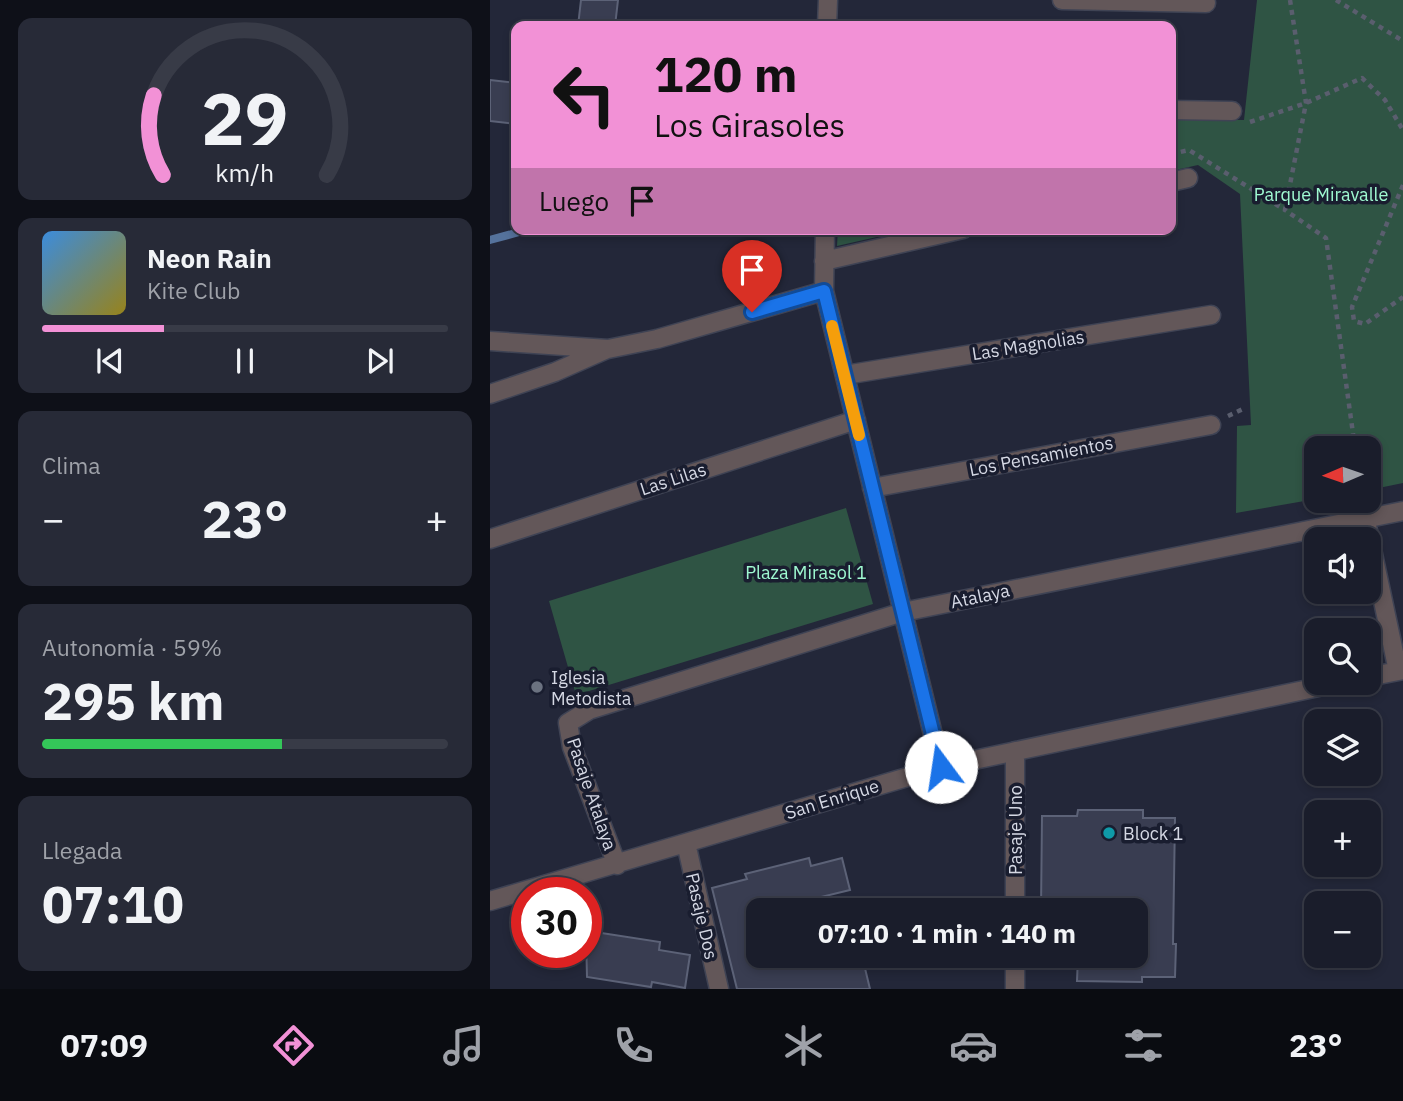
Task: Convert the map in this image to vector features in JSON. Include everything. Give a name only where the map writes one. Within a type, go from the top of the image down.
[{"type":"street","points":[[827,21],[828,0]]},
{"type":"street","points":[[1062,0],[1206,4]]},
{"type":"street","points":[[1176,110],[1232,111]]},
{"type":"street","points":[[825,235],[824,291],[941,767]]},
{"type":"street","points":[[824,261],[937,235]]},
{"type":"street","points":[[490,394],[555,372],[608,349],[657,339],[824,291]]},
{"type":"street","name":"Las Magnolias","points":[[845,375],[1211,315]]},
{"type":"street","points":[[490,341],[608,349]]},
{"type":"street","name":"Las Lilas","points":[[490,539],[856,420]]},
{"type":"street","name":"Los Pensamientos","points":[[872,488],[1211,425]]},
{"type":"street","name":"Atalaya","points":[[568,723],[589,710],[903,612],[1403,511]]},
{"type":"street","points":[[1365,517],[1401,671],[1381,675]]},
{"type":"street","name":"San Enrique","points":[[490,901],[941,767],[1304,690]]},
{"type":"street","name":"Pasaje Atalaya","points":[[568,723],[572,747],[617,865]]},
{"type":"street","name":"Pasaje Uno","points":[[1015,751],[1015,898]]},
{"type":"street","name":"Pasaje Dos","points":[[686,843],[719,989]]},
{"type":"street","points":[[1015,968],[1015,989]]},
{"type":"path","points":[[1285,211],[1306,103],[1290,0]]},
{"type":"path","points":[[1336,0],[1403,41]]},
{"type":"path","points":[[1249,122],[1306,103],[1362,78],[1385,100],[1403,130]]},
{"type":"path","points":[[1176,153],[1189,150],[1326,238],[1354,436]]},
{"type":"path","points":[[1403,185],[1352,307],[1354,321],[1365,324],[1403,297]]},
{"type":"green space","name":"Parque Miravalle","points":[[1257,0],[1403,0],[1403,483],[1381,488],[1381,436],[1304,436],[1304,501],[1236,513],[1237,426],[1251,425],[1240,194],[1198,165],[1176,170],[1176,119],[1244,120]]},
{"type":"green space","points":[[838,235],[886,235],[837,246]]},
{"type":"green space","name":"Plaza Mirasol 1","points":[[846,508],[873,604],[576,695],[549,601]]},
{"type":"building","points":[[581,0],[618,0],[616,21],[579,21]]},
{"type":"building","points":[[490,80],[511,82],[511,123],[490,121]]},
{"type":"building","points":[[1078,810],[1143,810],[1143,818],[1175,818],[1175,977],[1142,977],[1142,982],[1077,981],[1078,968],[1148,968],[1148,898],[1041,898],[1042,816],[1077,816]]},
{"type":"building","points":[[809,858],[811,866],[842,858],[850,890],[817,898],[746,898],[746,968],[865,968],[870,989],[737,989],[712,888],[747,879],[745,874]]},
{"type":"building","points":[[602,933],[660,942],[659,950],[690,955],[685,988],[652,982],[651,987],[587,977],[587,968],[602,968]]},
{"type":"waterway","points":[[490,240],[511,234]]},
{"type":"slow traffic","points":[[832,326],[859,435]]},
{"type":"place","name":"Iglesia Metodista","points":[[537,687]]},
{"type":"place","name":"Block 1","points":[[1109,833]]},
{"type":"route","points":[[752,312],[824,291],[941,767]]}]
